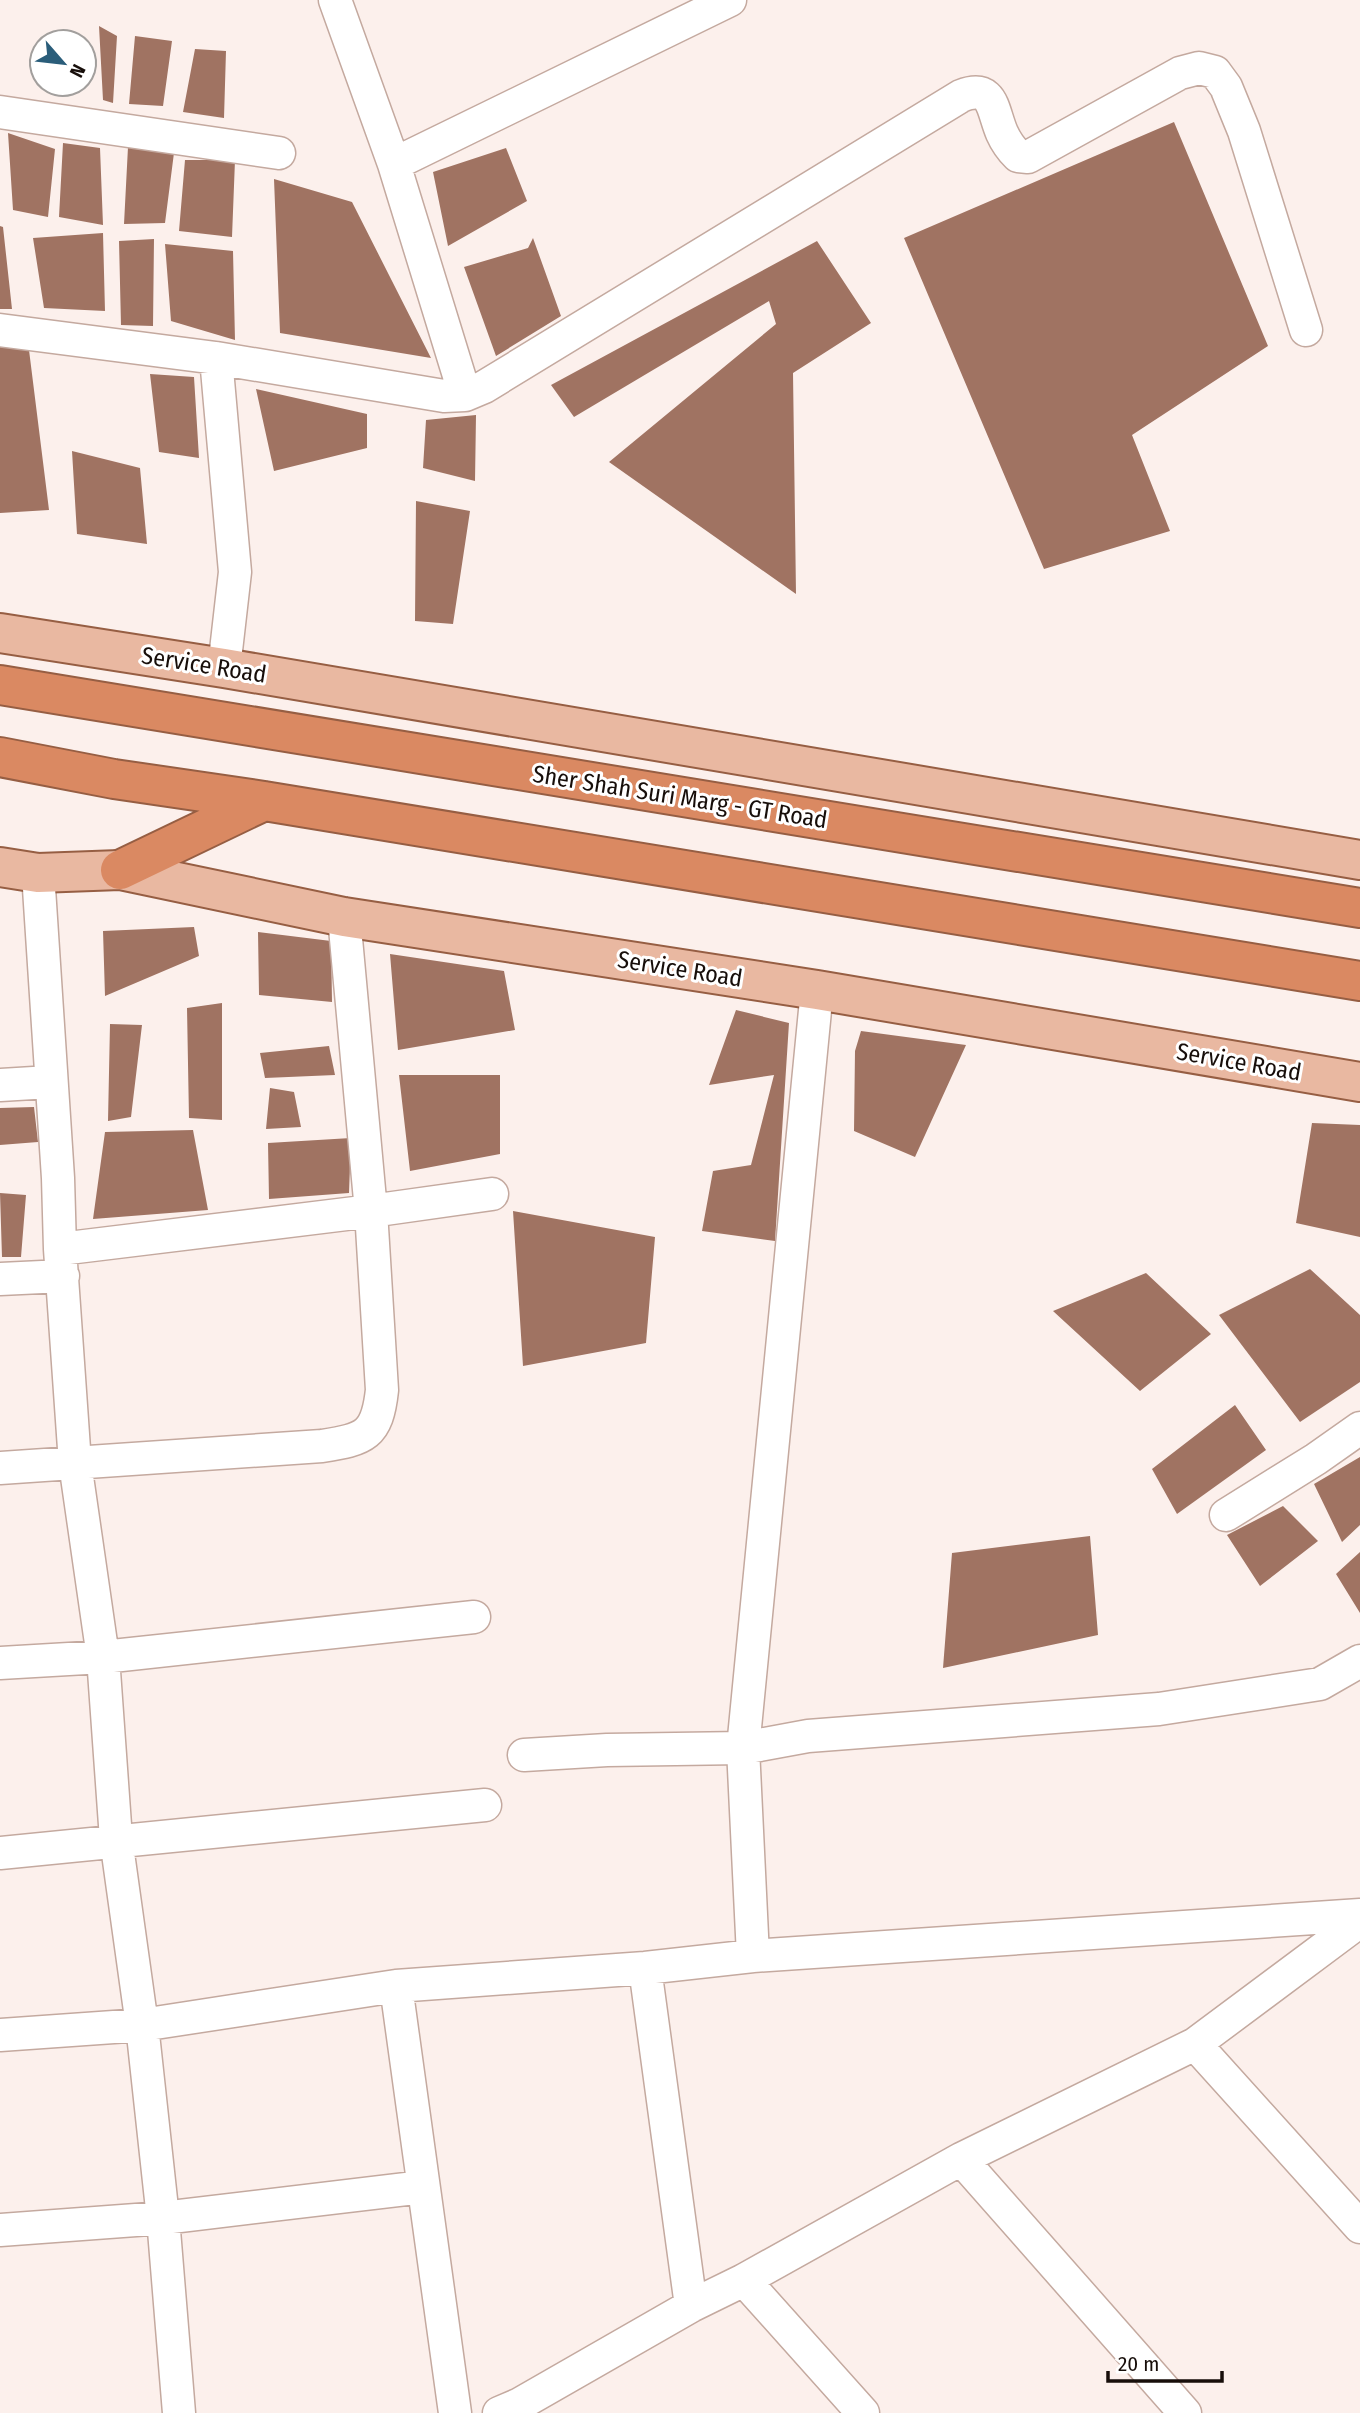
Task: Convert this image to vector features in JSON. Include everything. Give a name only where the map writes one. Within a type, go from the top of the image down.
[{"type":"highway","name":"Sher Shah Suri Marg - GT Road","points":[[0,685],[1360,908]]},
{"type":"highway","points":[[0,757],[114,779],[264,801],[1360,981]]},
{"type":"highway","points":[[120,870],[264,801]]},
{"type":"main road","name":"Service Road","points":[[0,633],[224,668],[1360,860]]},
{"type":"main road","name":"Service Road","points":[[0,867],[38,873],[120,870],[344,917],[817,990],[1360,1082]]},
{"type":"street","points":[[335,0],[394,164],[465,395]]},
{"type":"street","points":[[394,164],[730,0]]},
{"type":"street","points":[[0,330],[216,358],[444,396],[465,395],[484,387],[961,96],[973,91],[982,93],[991,100],[1001,132],[1010,148],[1018,156],[1028,158],[1180,73],[1199,68],[1214,72],[1226,87],[1244,131],[1306,330]]},
{"type":"street","points":[[0,112],[279,153]]},
{"type":"street","points":[[216,358],[235,572],[224,668]]},
{"type":"street","points":[[38,873],[75,1463],[103,1657],[116,1839],[142,2025],[163,2218],[178,2413]]},
{"type":"street","points":[[0,1468],[322,1447],[351,1442],[367,1433],[379,1417],[382,1390],[371,1211],[344,917]]},
{"type":"street","points":[[753,1956],[743,1748],[817,990]]},
{"type":"street","points":[[0,1085],[50,1082]]},
{"type":"street","points":[[0,1279],[62,1262],[371,1211],[492,1194]]},
{"type":"street","points":[[1226,1515],[1360,1428]]},
{"type":"street","points":[[0,1663],[103,1657],[474,1617]]},
{"type":"street","points":[[524,1755],[607,1750],[743,1748],[807,1736],[1159,1709],[1320,1684],[1360,1661]]},
{"type":"street","points":[[0,1853],[116,1839],[485,1805]]},
{"type":"street","points":[[0,2035],[142,2025],[396,1986],[645,1968],[753,1956],[1360,1915]]},
{"type":"street","points":[[516,2410],[691,2306],[744,2280],[961,2160],[1195,2044],[1360,1921]]},
{"type":"street","points":[[645,1968],[691,2306]]},
{"type":"street","points":[[396,1986],[455,2413]]},
{"type":"street","points":[[1195,2044],[1360,2227]]},
{"type":"street","points":[[961,2160],[1185,2413]]},
{"type":"street","points":[[0,2230],[163,2218],[423,2187]]},
{"type":"street","points":[[744,2280],[863,2413]]},
{"type":"building","points":[[99,26],[117,36],[113,103],[103,100]]},
{"type":"building","points":[[135,36],[172,41],[163,106],[129,104]]},
{"type":"building","points":[[195,49],[226,51],[224,118],[183,112]]},
{"type":"building","points":[[1174,122],[1268,346],[1132,435],[1170,531],[1044,569],[904,238]]},
{"type":"building","points":[[8,133],[55,149],[48,217],[13,210]]},
{"type":"building","points":[[63,143],[100,148],[103,225],[59,217]]},
{"type":"building","points":[[175,145],[165,223],[124,224],[128,147]]},
{"type":"building","points":[[506,148],[527,201],[448,246],[433,172]]},
{"type":"building","points":[[185,160],[235,160],[232,237],[179,231]]},
{"type":"building","points":[[274,179],[352,202],[431,358],[280,333]]},
{"type":"building","points":[[0,226],[3,227],[12,309],[0,309]]},
{"type":"building","points":[[103,233],[105,311],[44,308],[33,238]]},
{"type":"building","points":[[533,238],[561,316],[496,356],[464,267],[528,248]]},
{"type":"building","points":[[154,239],[153,326],[121,325],[119,241]]},
{"type":"building","points":[[817,241],[871,323],[793,373],[796,594],[609,462],[776,324],[769,301],[574,417],[551,385]]},
{"type":"building","points":[[165,244],[233,251],[235,340],[171,321]]},
{"type":"building","points":[[0,347],[29,350],[49,510],[0,513]]},
{"type":"building","points":[[150,374],[194,377],[199,458],[159,452]]},
{"type":"building","points":[[256,389],[367,414],[367,448],[274,471]]},
{"type":"building","points":[[476,415],[475,481],[423,468],[426,420]]},
{"type":"building","points":[[72,451],[140,468],[147,544],[77,534]]},
{"type":"building","points":[[416,501],[470,511],[453,624],[415,621]]},
{"type":"building","points":[[194,927],[199,956],[105,996],[103,931]]},
{"type":"building","points":[[258,932],[331,941],[332,1002],[259,995]]},
{"type":"building","points":[[390,954],[504,971],[515,1030],[398,1050]]},
{"type":"building","points":[[222,1003],[222,1120],[189,1118],[187,1008]]},
{"type":"building","points":[[736,1010],[789,1023],[775,1241],[702,1231],[713,1171],[751,1165],[774,1075],[709,1085]]},
{"type":"building","points":[[110,1024],[142,1025],[131,1117],[108,1121]]},
{"type":"building","points":[[861,1031],[966,1045],[915,1157],[854,1131],[855,1051]]},
{"type":"building","points":[[329,1046],[335,1075],[265,1078],[260,1053]]},
{"type":"building","points":[[399,1075],[500,1075],[500,1154],[410,1171]]},
{"type":"building","points":[[270,1088],[294,1092],[301,1127],[266,1129]]},
{"type":"building","points":[[34,1107],[38,1142],[0,1145],[0,1108]]},
{"type":"building","points":[[1312,1123],[1360,1125],[1360,1237],[1296,1223]]},
{"type":"building","points":[[193,1130],[208,1210],[93,1219],[105,1132]]},
{"type":"building","points":[[351,1138],[349,1193],[269,1199],[268,1143]]},
{"type":"building","points":[[0,1193],[26,1195],[21,1257],[2,1257]]},
{"type":"building","points":[[513,1211],[655,1237],[646,1343],[523,1366]]},
{"type":"building","points":[[1310,1269],[1360,1315],[1360,1382],[1300,1422],[1219,1315]]},
{"type":"building","points":[[1146,1273],[1211,1334],[1140,1391],[1053,1311]]},
{"type":"building","points":[[1235,1405],[1266,1450],[1177,1514],[1152,1469]]},
{"type":"building","points":[[1360,1457],[1360,1525],[1342,1542],[1314,1484]]},
{"type":"building","points":[[1283,1506],[1318,1541],[1260,1586],[1227,1535]]},
{"type":"building","points":[[1090,1536],[1098,1635],[943,1668],[952,1553]]},
{"type":"building","points":[[1360,1552],[1360,1613],[1336,1574]]}]
